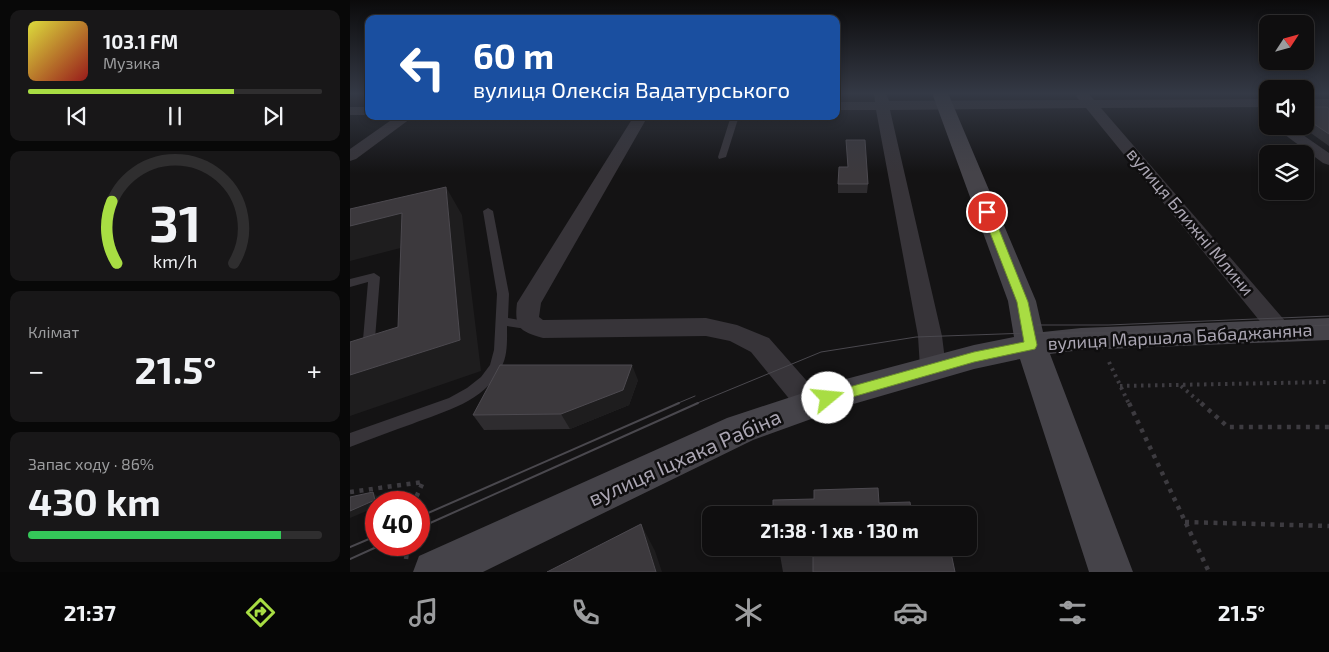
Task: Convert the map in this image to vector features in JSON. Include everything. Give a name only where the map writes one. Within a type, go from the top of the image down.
[{"type":"street","points":[[350,156],[401,120]]},
{"type":"street","points":[[639,120],[528,303],[530,323],[543,329],[706,328],[737,334],[760,346],[810,404]]},
{"type":"street","points":[[885,120],[930,336],[933,368]]},
{"type":"street","points":[[951,120],[1022,302],[1031,345],[1078,483],[1111,572]]},
{"type":"street","name":"вулиця Ближні Млини","points":[[1103,120],[1281,330]]},
{"type":"street","points":[[1293,135],[1329,160]]},
{"type":"street","name":"вулиця Маршала Бабаджаняна","points":[[1031,345],[1081,339],[1329,329]]},
{"type":"street","name":"вулиця Іцхака Рабіна","points":[[435,572],[740,429],[810,404],[933,368],[1031,345]]},
{"type":"lane","points":[[722,157],[735,120]]},
{"type":"lane","points":[[350,440],[454,402],[472,392],[486,381],[496,366],[500,350],[503,294],[488,211]]},
{"type":"lane","points":[[350,283],[374,277],[362,361]]},
{"type":"lane","points":[[501,321],[530,323]]},
{"type":"path","points":[[1109,362],[1209,572]]},
{"type":"path","points":[[1120,386],[1329,382]]},
{"type":"path","points":[[1181,385],[1228,427],[1329,427]]},
{"type":"path","points":[[350,492],[423,482],[419,491]]},
{"type":"path","points":[[1185,522],[1329,526]]},
{"type":"building","points":[[1314,120],[1329,120],[1329,134],[1314,124]]},
{"type":"building","points":[[846,140],[865,140],[868,184],[838,184],[839,167],[848,167]]},
{"type":"building","points":[[446,187],[460,340],[350,375],[350,342],[398,327],[402,213],[350,226],[350,209]]},
{"type":"building","points":[[500,365],[632,365],[623,390],[561,414],[473,415]]},
{"type":"building","points":[[878,488],[879,503],[910,502],[911,506],[773,506],[773,500],[814,499],[814,490]]},
{"type":"building","points":[[365,494],[365,504],[350,511],[350,497]]},
{"type":"building","points":[[641,524],[656,572],[547,572]]},
{"type":"building","points":[[813,556],[952,556],[955,572],[813,572]]},
{"type":"tram line","points":[[1037,325],[1108,325],[1329,316]]},
{"type":"tram line","points":[[695,404],[821,352],[916,337],[1029,333],[1115,333],[1329,325]]},
{"type":"tram line","points":[[676,404],[695,396]]},
{"type":"tram line","points":[[430,512],[679,403]]},
{"type":"tram line","points":[[430,523],[698,403]]},
{"type":"tram line","points":[[350,547],[365,541]]},
{"type":"tram line","points":[[350,559],[365,552]]},
{"type":"route","points":[[828,398],[974,357],[1031,345],[1022,302],[987,212]]}]
